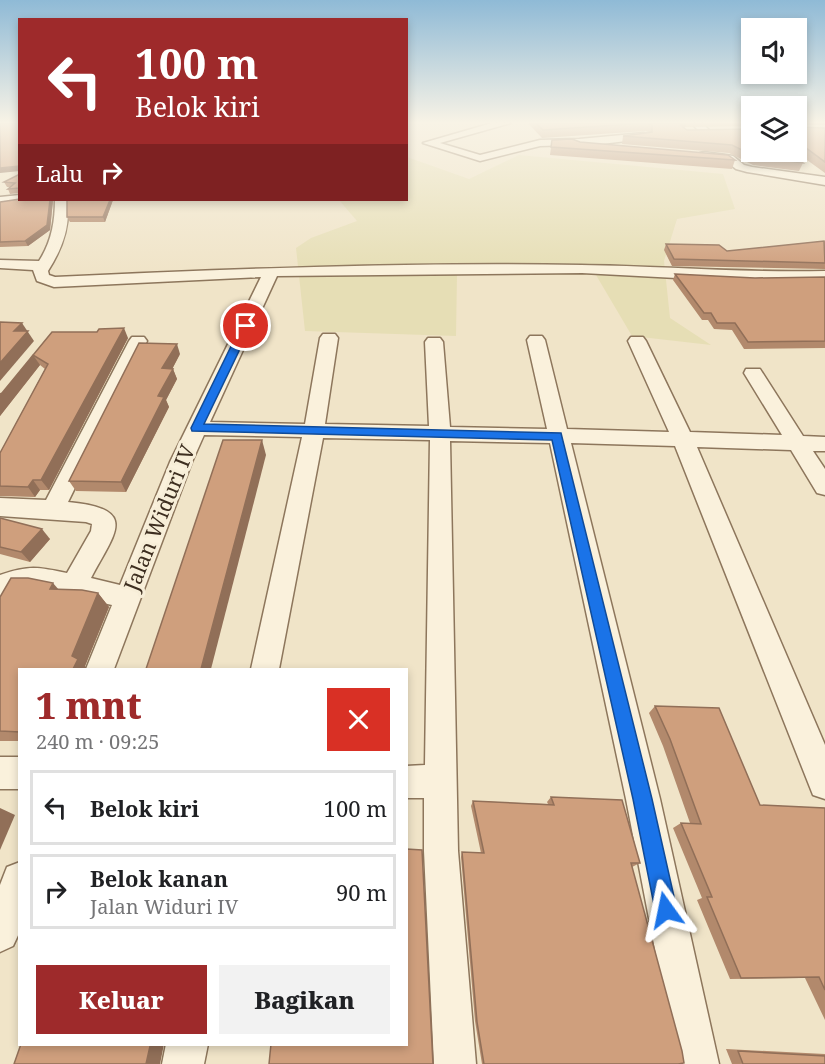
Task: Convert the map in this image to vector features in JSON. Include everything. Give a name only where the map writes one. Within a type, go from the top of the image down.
[{"type":"street","points":[[769,173],[824,181]]},
{"type":"street","points":[[0,201],[18,199]]},
{"type":"street","points":[[61,201],[62,219],[53,251],[42,266],[39,275],[42,278],[62,283],[272,272],[572,269],[717,276],[825,276]]},
{"type":"street","points":[[0,264],[42,266]]},
{"type":"street","name":"Jalan Widuri IV","points":[[100,668],[196,428],[231,361],[272,272]]},
{"type":"street","points":[[265,668],[314,431],[329,338]]},
{"type":"street","points":[[536,340],[643,799],[698,1064]]},
{"type":"street","points":[[52,510],[138,341]]},
{"type":"street","points":[[637,341],[683,439],[825,783]]},
{"type":"street","points":[[434,342],[440,434],[441,851],[455,1064]]},
{"type":"street","points":[[753,373],[825,487]]},
{"type":"street","points":[[196,428],[825,444]]},
{"type":"street","points":[[0,507],[99,514],[104,520],[103,532],[74,585]]},
{"type":"street","points":[[0,586],[23,578],[41,578],[128,598]]},
{"type":"street","points":[[0,773],[18,773]]},
{"type":"street","points":[[408,782],[441,781]]},
{"type":"street","points":[[0,933],[18,885]]},
{"type":"street","points":[[183,1064],[187,1046]]},
{"type":"shaded area","points":[[408,173],[451,173],[469,179],[482,173],[723,174],[735,209],[677,219],[664,261],[670,318],[711,345],[632,336],[596,275],[457,275],[456,336],[305,331],[296,248],[311,238],[357,221],[340,201],[408,201]]},
{"type":"building","points":[[18,175],[18,188],[8,189],[15,183],[4,182]]},
{"type":"building","points":[[18,199],[50,201],[47,225],[25,241],[0,242],[0,202]]},
{"type":"building","points":[[67,201],[110,201],[103,217],[67,217]]},
{"type":"building","points":[[824,241],[825,263],[674,259],[666,244],[719,245],[727,251]]},
{"type":"building","points":[[675,274],[755,278],[825,277],[825,341],[748,342],[735,323],[717,323],[711,313],[704,313]]},
{"type":"building","points":[[0,322],[22,323],[14,331],[28,331],[0,363]]},
{"type":"building","points":[[124,328],[41,480],[33,480],[28,487],[0,486],[0,453],[48,364],[33,355],[52,332],[97,332],[99,329]]},
{"type":"building","points":[[139,343],[177,344],[162,368],[173,369],[158,396],[164,397],[121,482],[69,481]]},
{"type":"building","points":[[30,359],[0,397],[0,394]]},
{"type":"building","points":[[223,440],[262,440],[201,668],[146,668]]},
{"type":"building","points":[[0,518],[42,529],[21,552],[0,547]]},
{"type":"building","points":[[11,578],[28,578],[53,583],[50,589],[98,593],[72,656],[78,659],[74,668],[18,668],[18,732],[0,731],[0,597]]},
{"type":"building","points":[[655,706],[719,708],[760,805],[825,808],[825,990],[819,977],[741,978],[707,897],[712,897],[681,823],[701,824],[670,739]]},
{"type":"building","points":[[551,797],[622,800],[640,863],[631,863],[684,1063],[484,1064],[477,1022],[462,852],[484,853],[473,801],[554,805]]},
{"type":"building","points":[[408,849],[422,850],[433,1064],[269,1064],[271,1046],[408,1046]]},
{"type":"building","points":[[20,1046],[150,1046],[146,1064],[14,1064]]},
{"type":"building","points":[[738,1051],[825,1056],[825,1064],[743,1064]]},
{"type":"route","points":[[246,326],[211,402],[196,428],[557,436],[643,799],[666,910]]}]
